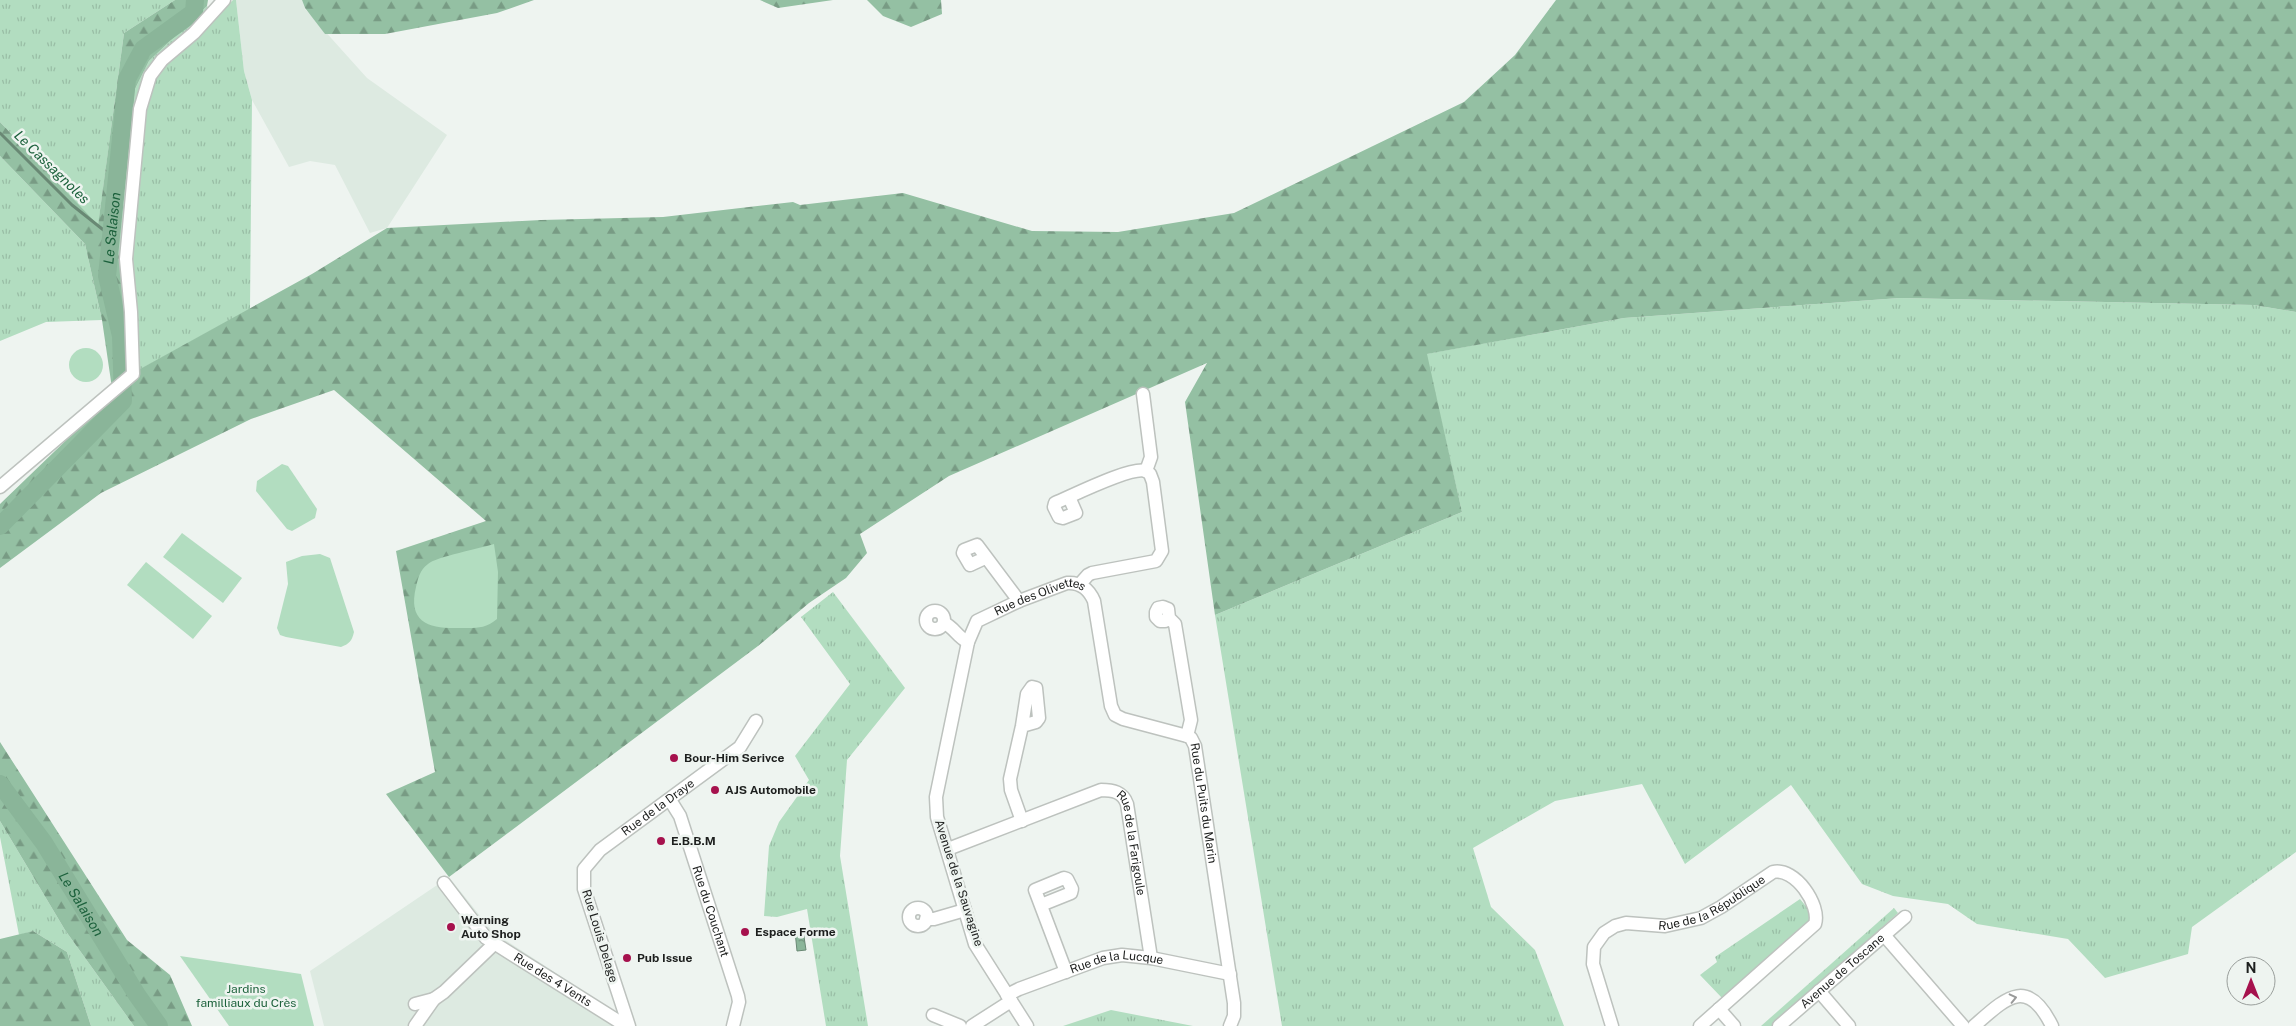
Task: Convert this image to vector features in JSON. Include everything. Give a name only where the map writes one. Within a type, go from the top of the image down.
[{"type":"street","points":[[0,487],[133,374],[132,312],[126,259],[140,109],[150,76],[162,60],[194,33],[224,0]]},
{"type":"street","points":[[1069,497],[1133,470],[1146,471],[1151,457],[1143,394]]},
{"type":"street","name":"Rue des Olivettes","points":[[985,616],[1067,583],[1080,584],[1088,575],[1150,563],[1160,557],[1163,545],[1153,482],[1150,474],[1146,471]]},
{"type":"street","points":[[985,558],[1019,601]]},
{"type":"street","name":"Rue du Puits du Marin","points":[[1080,584],[1088,590],[1094,601],[1115,715],[1123,719],[1186,736],[1191,738],[1195,746],[1235,1010],[1230,1026]]},
{"type":"street","name":"Avenue de la Sauvagine","points":[[985,616],[978,621],[968,642],[936,797],[936,811],[975,944],[1027,1026]]},
{"type":"street","points":[[1169,618],[1175,624],[1191,720],[1186,736]]},
{"type":"street","points":[[944,624],[951,627],[968,642]]},
{"type":"street","name":"Rue de la Draye","points":[[600,850],[740,747],[756,721]]},
{"type":"street","points":[[1022,726],[1010,784],[1022,821]]},
{"type":"street","name":"Rue de la Farigoule","points":[[948,850],[1101,790],[1118,792],[1125,798],[1151,958]]},
{"type":"street","name":"Rue du Couchant","points":[[670,800],[680,816],[738,996],[739,1002],[733,1026]]},
{"type":"street","name":"Rue Louis Delage","points":[[600,850],[584,869],[584,889],[628,1026]]},
{"type":"street","name":"Rue de la République","points":[[1612,1026],[1593,964],[1594,948],[1604,932],[1626,923],[1665,926],[1691,921],[1721,907],[1769,873],[1778,871],[1790,873],[1816,908],[1815,924],[1700,1026]]},
{"type":"street","name":"Rue des 4 Vents","points":[[444,882],[486,938],[628,1026]]},
{"type":"street","points":[[1041,905],[1066,972]]},
{"type":"street","points":[[926,919],[934,919],[965,910]]},
{"type":"street","name":"Avenue de Toscane","points":[[1779,1026],[1905,917]]},
{"type":"street","points":[[1884,935],[1963,1026]]},
{"type":"street","points":[[415,1026],[434,999],[444,992],[494,944]]},
{"type":"street","name":"Rue de la Lucque","points":[[972,1026],[1019,989],[1112,956],[1122,955],[1151,958],[1230,974]]},
{"type":"street","points":[[1819,991],[1849,1026]]},
{"type":"street","points":[[1974,1026],[2002,1001],[2019,996],[2037,1002],[2044,1009],[2052,1026]]},
{"type":"street","points":[[415,1004],[434,999]]},
{"type":"street","points":[[1719,1009],[1734,1026]]},
{"type":"street","points":[[933,1015],[960,1026]]},
{"type":"shaded area","points":[[236,0],[302,0],[305,9],[367,78],[447,135],[387,228],[370,233],[335,165],[310,161],[289,167],[252,100],[244,71]]},
{"type":"shaded area","points":[[449,877],[493,932],[637,1026],[324,1026],[310,971]]},
{"type":"green space","points":[[0,0],[175,0],[124,33],[98,226],[0,122]]},
{"type":"green space","points":[[175,0],[208,0],[207,6],[149,61],[135,89],[118,250],[128,319],[131,374],[312,274],[387,228],[541,220],[663,217],[793,202],[800,205],[903,193],[1032,231],[1118,232],[1234,213],[1464,102],[1515,55],[1556,0],[2296,0],[2296,312],[2254,305],[1900,298],[1624,318],[1427,354],[1462,512],[1215,615],[1185,402],[1207,363],[949,476],[860,534],[867,553],[846,578],[809,603],[758,646],[449,877],[386,794],[435,772],[396,551],[486,521],[334,390],[251,419],[101,493],[0,568],[0,504],[113,395],[102,320],[85,244],[0,156],[0,122],[98,225],[124,33]]},
{"type":"green space","points":[[233,0],[236,0],[244,71],[252,100],[250,309],[130,375],[128,319],[118,250],[135,89],[149,61],[207,6],[215,17]]},
{"type":"green space","points":[[302,0],[534,0],[497,13],[385,34],[325,34],[305,8]]},
{"type":"green space","points":[[760,0],[833,0],[778,8]]},
{"type":"green space","points":[[867,0],[941,0],[942,14],[911,27],[883,16]]},
{"type":"green space","points":[[0,156],[85,244],[102,320],[46,322],[0,341]]},
{"type":"green space","points":[[1900,298],[2254,305],[2296,312],[2296,852],[2192,927],[2188,954],[2105,978],[2068,939],[1977,924],[1948,904],[1893,896],[1862,884],[1791,785],[1685,864],[1642,784],[1555,801],[1473,848],[1491,907],[1535,950],[1564,1026],[1282,1026],[1215,615],[1462,512],[1426,354],[1624,318]]},
{"type":"green space","points":[[86,348],[93,349],[98,353],[102,358],[102,372],[98,377],[93,381],[86,382],[79,381],[74,377],[70,372],[69,365],[70,358],[74,353],[79,349]]},
{"type":"green space","points":[[282,464],[288,466],[317,509],[315,518],[292,531],[287,529],[256,491],[257,481]]},
{"type":"green space","points":[[182,533],[242,578],[223,603],[163,557]]},
{"type":"green space","points":[[494,544],[498,572],[497,619],[488,625],[471,628],[440,627],[424,622],[418,616],[414,599],[419,577],[425,566],[440,558]]},
{"type":"green space","points":[[320,554],[330,558],[354,632],[350,642],[341,647],[286,637],[280,635],[277,628],[288,584],[286,562],[302,556]]},
{"type":"green space","points":[[146,562],[212,616],[193,639],[127,585]]},
{"type":"green space","points":[[833,592],[905,688],[847,760],[840,856],[868,1026],[826,1026],[807,909],[777,917],[764,916],[769,846],[779,822],[809,780],[795,756],[850,684],[801,617]]},
{"type":"green space","points":[[0,742],[127,940],[170,975],[192,1026],[134,1026],[65,930],[0,821]]},
{"type":"green space","points":[[0,821],[65,930],[134,1026],[91,1026],[67,952],[33,931],[19,935],[0,837]]},
{"type":"green space","points":[[1800,899],[1809,910],[1812,923],[1723,999],[1700,975],[1717,962],[1715,957]]},
{"type":"green space","points":[[1894,908],[1898,913],[1773,1026],[1761,1026]]},
{"type":"green space","points":[[33,931],[67,952],[91,1026],[0,1026],[0,939]]},
{"type":"green space","name":"Jardins familliaux du Crès","points":[[180,956],[301,974],[314,1026],[229,1026]]},
{"type":"green space","points":[[1111,1010],[1193,1026],[1063,1026]]},
{"type":"water","points":[[803,930],[806,950],[797,951],[795,931]]},
{"type":"waterway","name":"Le Salaison","points":[[0,526],[123,401],[121,336],[107,276],[127,79],[143,49],[194,12],[195,0]]},
{"type":"waterway","name":"Le Cassagnoles","points":[[0,133],[72,205],[111,236]]},
{"type":"waterway","name":"Le Salaison","points":[[0,784],[44,843],[137,995],[159,1026]]},
{"type":"place","name":"Bour-Him Serivce","points":[[674,758]]},
{"type":"place","name":"AJS Automobile","points":[[715,790]]},
{"type":"place","name":"E.B.B.M","points":[[661,841]]},
{"type":"place","name":"Warning Auto Shop","points":[[451,927]]},
{"type":"place","name":"Espace Forme","points":[[745,932]]},
{"type":"place","name":"Pub Issue","points":[[627,958]]}]
